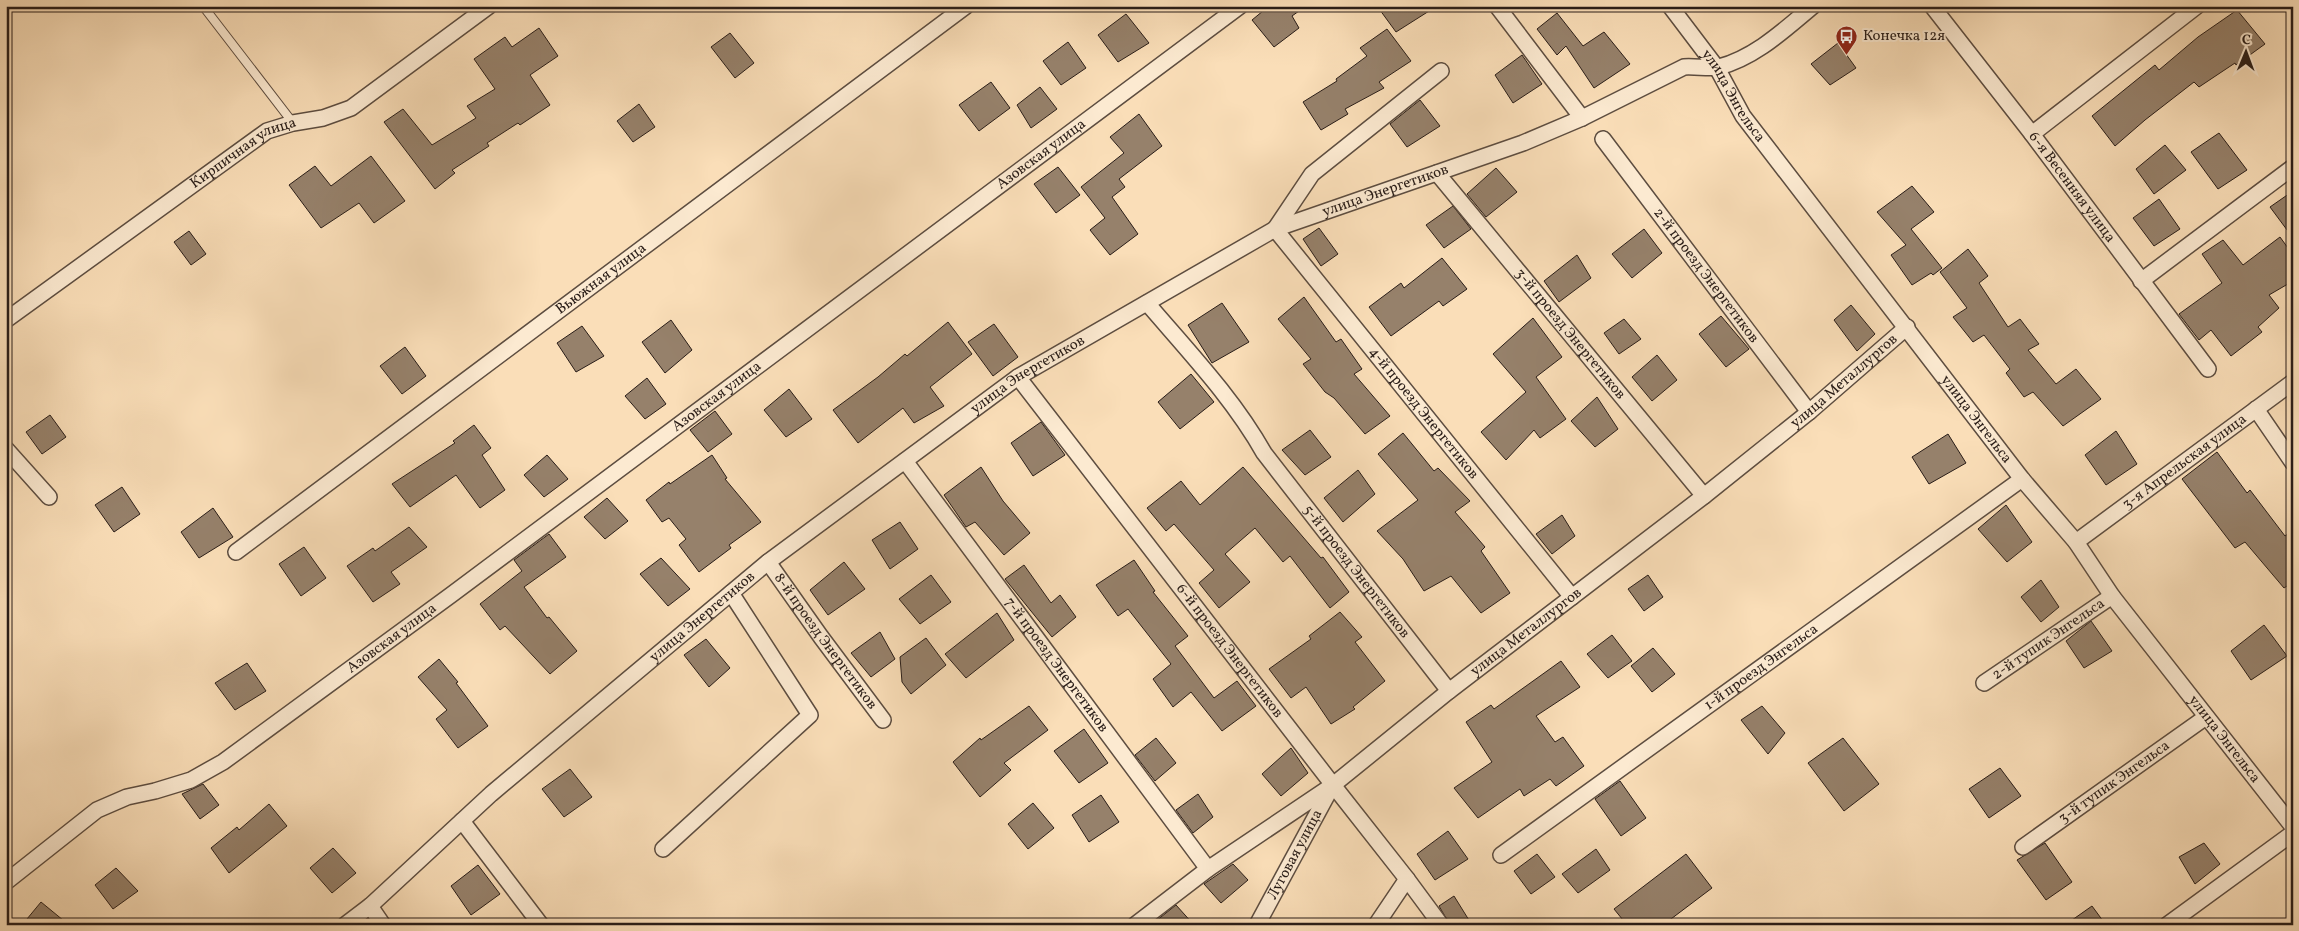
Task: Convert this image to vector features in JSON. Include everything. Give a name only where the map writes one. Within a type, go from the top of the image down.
[{"type":"street","name":"Кирпичная улица","points":[[6,320],[236,151],[267,131],[293,123],[323,118],[351,108],[489,6]]},
{"type":"street","name":"Вьюжная улица","points":[[236,552],[966,6]]},
{"type":"street","name":"Азовская улица","points":[[6,882],[97,810],[127,797],[155,792],[192,780],[223,762],[443,601],[1240,6]]},
{"type":"street","points":[[1497,6],[1582,118]]},
{"type":"street","name":"улица Энгельса","points":[[1670,6],[1717,68],[1743,116],[1907,327],[2022,480],[2076,542],[2112,596],[2293,827]]},
{"type":"street","name":"улица Энергетиков","points":[[345,925],[370,906],[462,821],[768,562],[1018,377],[1275,229],[1523,143],[1582,118],[1684,67],[1717,68],[1746,56],[1769,42],[1813,6]]},
{"type":"street","name":"6-я Весенняя улица","points":[[1932,6],[2032,134],[2208,369]]},
{"type":"street","points":[[2032,134],[2198,6]]},
{"type":"street","points":[[1275,229],[1312,174],[1441,70]]},
{"type":"street","name":"2-й проезд Энергетиков","points":[[1603,139],[1809,412]]},
{"type":"street","points":[[2141,281],[2293,167]]},
{"type":"street","name":"3-й проезд Энергетиков","points":[[1437,172],[1704,496]]},
{"type":"street","name":"4-й проезд Энергетиков","points":[[1275,229],[1572,597]]},
{"type":"street","name":"5-й проезд Энергетиков","points":[[1147,302],[1232,404],[1249,426],[1264,453],[1449,691]]},
{"type":"street","name":"улица Металлургов","points":[[1135,925],[1208,869],[1333,785],[1449,691],[1704,496],[1809,412],[1907,327]]},
{"type":"street","name":"6-й проезд Энергетиков","points":[[1018,377],[1441,925]]},
{"type":"street","name":"3-я Апрельская улица","points":[[2076,542],[2293,382]]},
{"type":"street","points":[[2256,409],[2293,463]]},
{"type":"street","points":[[6,449],[50,496]]},
{"type":"street","name":"7-й проезд Энергетиков","points":[[905,461],[1208,869]]},
{"type":"street","name":"1-й проезд Энгельса","points":[[1501,855],[2022,480]]},
{"type":"street","name":"8-й проезд Энергетиков","points":[[768,562],[883,720]]},
{"type":"street","points":[[663,848],[810,716],[731,593]]},
{"type":"street","name":"2-й тупик Энгельса","points":[[1984,683],[2112,596]]},
{"type":"street","name":"3-й тупик Энгельса","points":[[2023,847],[2206,717]]},
{"type":"street","name":"Луговая улица","points":[[1257,925],[1333,785]]},
{"type":"street","points":[[462,821],[541,925]]},
{"type":"street","points":[[2167,925],[2293,833]]},
{"type":"street","points":[[1376,925],[1407,879]]},
{"type":"street","points":[[370,906],[383,925]]},
{"type":"lane","points":[[203,6],[293,123]]},
{"type":"building","points":[[1269,6],[1306,6],[1292,16],[1299,28],[1274,47],[1252,20]]},
{"type":"building","points":[[1377,6],[1437,6],[1396,32]]},
{"type":"building","points":[[2237,10],[2265,44],[2236,65],[2235,63],[2199,87],[2194,82],[2115,146],[2092,116],[2155,65],[2159,70],[2198,37]]},
{"type":"building","points":[[1557,13],[1583,46],[1604,32],[1630,64],[1594,88],[1566,46],[1557,55],[1537,29]]},
{"type":"building","points":[[1126,14],[1149,43],[1118,62],[1098,35]]},
{"type":"building","points":[[539,28],[558,56],[530,75],[550,105],[520,125],[518,123],[487,143],[489,146],[452,170],[455,173],[435,189],[384,122],[403,109],[432,145],[476,118],[467,106],[495,89],[474,59],[505,37],[512,47]]},
{"type":"building","points":[[1387,29],[1411,61],[1379,82],[1384,88],[1345,109],[1348,114],[1321,130],[1303,102],[1337,81],[1336,79],[1367,56],[1360,48]]},
{"type":"building","points":[[730,33],[754,63],[735,78],[711,47]]},
{"type":"building","points":[[1068,42],[1086,68],[1061,85],[1043,61]]},
{"type":"building","points":[[1838,43],[1856,68],[1830,85],[1811,64]]},
{"type":"building","points":[[1522,55],[1542,84],[1513,103],[1495,75]]},
{"type":"building","points":[[991,82],[1010,108],[979,131],[959,105]]},
{"type":"building","points":[[1040,87],[1057,109],[1031,128],[1017,105]]},
{"type":"building","points":[[1420,100],[1440,126],[1407,147],[1390,124]]},
{"type":"building","points":[[639,104],[655,127],[633,142],[617,121]]},
{"type":"building","points":[[1139,114],[1162,146],[1119,179],[1125,187],[1112,197],[1138,234],[1110,255],[1090,230],[1105,218],[1081,187],[1124,153],[1110,137]]},
{"type":"building","points":[[2219,133],[2247,170],[2218,189],[2191,152]]},
{"type":"building","points":[[2165,145],[2186,170],[2154,194],[2136,169]]},
{"type":"building","points":[[371,156],[405,201],[374,223],[359,203],[321,228],[289,185],[315,166],[331,186]]},
{"type":"building","points":[[1058,167],[1080,195],[1056,213],[1034,184]]},
{"type":"building","points":[[1496,168],[1517,192],[1486,217],[1467,194]]},
{"type":"building","points":[[1912,186],[1934,212],[1911,229],[1942,268],[1933,275],[1931,273],[1912,285],[1891,255],[1906,245],[1877,212]]},
{"type":"building","points":[[2293,191],[2293,238],[2270,207]]},
{"type":"building","points":[[2159,199],[2180,229],[2154,246],[2133,218]]},
{"type":"building","points":[[1453,206],[1471,229],[1444,248],[1426,225]]},
{"type":"building","points":[[1319,228],[1338,254],[1321,266],[1303,239]]},
{"type":"building","points":[[1644,229],[1662,253],[1632,278],[1612,254]]},
{"type":"building","points":[[189,231],[206,254],[191,265],[174,242]]},
{"type":"building","points":[[2280,237],[2293,255],[2293,281],[2269,295],[2279,308],[2258,327],[2262,332],[2231,356],[2211,330],[2199,340],[2179,314],[2222,283],[2202,254],[2223,240],[2243,265]]},
{"type":"building","points":[[1968,249],[1988,276],[1979,283],[2008,327],[2020,319],[2039,344],[2028,350],[2056,384],[2076,369],[2101,399],[2063,426],[2033,392],[2024,397],[2006,373],[2010,369],[1984,335],[1973,342],[1953,317],[1967,308],[1940,272]]},
{"type":"building","points":[[1577,255],[1591,278],[1559,302],[1544,281]]},
{"type":"building","points":[[1442,258],[1467,289],[1443,306],[1439,301],[1391,336],[1369,307],[1401,283],[1404,288]]},
{"type":"building","points":[[1304,297],[1336,342],[1341,339],[1362,369],[1354,374],[1390,416],[1365,434],[1334,398],[1325,392],[1303,364],[1311,359],[1278,319]]},
{"type":"building","points":[[1222,303],[1249,342],[1212,363],[1188,325]]},
{"type":"building","points":[[1851,305],[1875,334],[1857,351],[1834,320]]},
{"type":"building","points":[[1721,316],[1749,349],[1726,367],[1699,334]]},
{"type":"building","points":[[1533,318],[1562,357],[1536,377],[1566,419],[1540,438],[1534,430],[1506,460],[1481,432],[1526,392],[1493,354]]},
{"type":"building","points":[[1624,319],[1641,339],[1619,354],[1604,333]]},
{"type":"building","points":[[671,320],[692,350],[665,373],[642,342]]},
{"type":"building","points":[[948,322],[972,354],[930,387],[944,406],[914,423],[903,408],[858,443],[833,410],[878,377],[905,354],[907,356]]},
{"type":"building","points":[[994,324],[1018,357],[993,376],[968,342]]},
{"type":"building","points":[[582,326],[604,356],[576,372],[557,343]]},
{"type":"building","points":[[405,347],[426,376],[402,394],[380,366]]},
{"type":"building","points":[[1657,355],[1677,380],[1652,401],[1632,377]]},
{"type":"building","points":[[1191,374],[1214,402],[1180,429],[1158,402]]},
{"type":"building","points":[[647,378],[666,404],[645,419],[625,396]]},
{"type":"building","points":[[789,389],[812,419],[786,437],[764,410]]},
{"type":"building","points":[[1597,397],[1618,429],[1595,447],[1571,421]]},
{"type":"building","points":[[715,411],[732,434],[708,452],[690,430]]},
{"type":"building","points":[[50,415],[66,437],[42,454],[26,432]]},
{"type":"building","points":[[1041,422],[1065,455],[1033,476],[1011,443]]},
{"type":"building","points":[[474,425],[491,448],[482,455],[505,490],[480,508],[456,475],[410,507],[392,484],[455,443],[453,441]]},
{"type":"building","points":[[1310,430],[1331,457],[1305,475],[1282,450]]},
{"type":"building","points":[[2116,431],[2137,464],[2106,485],[2085,455]]},
{"type":"building","points":[[1403,433],[1434,471],[1438,468],[1470,501],[1455,512],[1485,547],[1481,551],[1510,593],[1481,613],[1451,576],[1424,591],[1403,559],[1377,531],[1418,500],[1378,454]]},
{"type":"building","points":[[1948,434],[1966,463],[1929,484],[1912,457]]},
{"type":"building","points":[[2217,452],[2247,493],[2250,490],[2285,536],[2293,530],[2293,582],[2284,588],[2245,542],[2235,548],[2182,479]]},
{"type":"building","points":[[547,455],[568,479],[544,497],[524,475]]},
{"type":"building","points":[[712,455],[727,478],[725,479],[761,522],[729,545],[731,548],[699,572],[679,545],[686,539],[669,518],[662,522],[646,500],[669,482],[670,484]]},
{"type":"building","points":[[981,467],[1003,501],[1030,533],[1004,555],[975,522],[966,527],[944,495]]},
{"type":"building","points":[[1243,467],[1321,558],[1323,557],[1349,592],[1330,608],[1290,556],[1283,562],[1255,528],[1225,554],[1250,582],[1219,608],[1199,583],[1214,570],[1174,524],[1166,531],[1147,508],[1181,481],[1200,505]]},
{"type":"building","points":[[1358,470],[1375,494],[1343,522],[1324,498]]},
{"type":"building","points":[[122,487],[140,514],[114,532],[95,505]]},
{"type":"building","points":[[607,498],[628,521],[605,539],[584,517]]},
{"type":"building","points":[[2006,505],[2032,542],[2007,562],[1978,529]]},
{"type":"building","points":[[213,508],[233,537],[199,558],[181,532]]},
{"type":"building","points":[[1562,515],[1575,536],[1552,554],[1536,534]]},
{"type":"building","points":[[900,522],[918,549],[890,569],[872,540]]},
{"type":"building","points":[[409,527],[427,547],[391,572],[400,584],[373,602],[347,566],[373,548],[375,551]]},
{"type":"building","points":[[549,534],[566,557],[524,587],[547,618],[549,617],[577,651],[550,674],[505,626],[500,630],[480,604],[522,571],[514,560]]},
{"type":"building","points":[[304,547],[326,578],[301,596],[279,564]]},
{"type":"building","points":[[661,558],[690,589],[668,606],[640,574]]},
{"type":"building","points":[[1134,560],[1155,591],[1153,592],[1188,636],[1175,646],[1214,698],[1237,681],[1256,706],[1222,731],[1191,692],[1173,707],[1153,679],[1171,664],[1128,609],[1118,616],[1096,585]]},
{"type":"building","points":[[844,562],[865,589],[828,615],[810,590]]},
{"type":"building","points":[[1024,565],[1051,603],[1060,595],[1076,617],[1052,637],[1005,579]]},
{"type":"building","points":[[931,575],[951,602],[920,624],[899,599]]},
{"type":"building","points":[[1648,575],[1663,597],[1644,611],[1628,589]]},
{"type":"building","points":[[2041,580],[2059,607],[2041,622],[2021,597]]},
{"type":"building","points":[[1340,612],[1362,637],[1355,642],[1385,681],[1353,707],[1355,709],[1331,724],[1306,687],[1291,698],[1269,669],[1311,639],[1309,636]]},
{"type":"building","points":[[997,613],[1014,640],[966,678],[945,654]]},
{"type":"building","points":[[2091,621],[2112,651],[2084,668],[2066,641]]},
{"type":"building","points":[[2264,625],[2287,656],[2251,680],[2231,651]]},
{"type":"building","points":[[880,632],[895,659],[871,677],[851,653]]},
{"type":"building","points":[[1612,635],[1632,661],[1608,678],[1587,654]]},
{"type":"building","points":[[926,638],[946,665],[911,694],[902,682],[900,657]]},
{"type":"building","points":[[706,639],[730,668],[709,687],[684,655]]},
{"type":"building","points":[[1653,648],[1675,674],[1652,692],[1631,666]]},
{"type":"building","points":[[439,659],[458,682],[456,683],[488,726],[458,748],[436,719],[447,710],[418,677]]},
{"type":"building","points":[[1561,661],[1580,687],[1536,716],[1555,742],[1563,737],[1584,766],[1556,786],[1550,779],[1524,796],[1520,789],[1478,818],[1454,788],[1492,762],[1466,722],[1491,705],[1494,709]]},
{"type":"building","points":[[247,663],[266,691],[235,710],[215,683]]},
{"type":"building","points":[[1029,706],[1048,730],[1004,763],[1011,770],[980,797],[953,762],[980,738],[981,740]]},
{"type":"building","points":[[1762,706],[1785,733],[1768,754],[1741,720]]},
{"type":"building","points":[[1084,729],[1108,763],[1079,783],[1054,751]]},
{"type":"building","points":[[1156,738],[1176,763],[1155,781],[1135,755]]},
{"type":"building","points":[[1843,738],[1879,784],[1844,811],[1808,763]]},
{"type":"building","points":[[1291,748],[1308,773],[1281,796],[1262,774]]},
{"type":"building","points":[[2000,768],[2021,796],[1989,818],[1969,789]]},
{"type":"building","points":[[570,769],[592,797],[564,817],[542,789]]},
{"type":"building","points":[[1620,781],[1646,818],[1621,836],[1595,799]]},
{"type":"building","points":[[203,784],[219,805],[200,819],[182,794]]},
{"type":"building","points":[[1198,794],[1213,817],[1193,833],[1176,810]]},
{"type":"building","points":[[1101,795],[1119,822],[1089,842],[1072,815]]},
{"type":"building","points":[[1033,803],[1054,828],[1028,849],[1008,824]]},
{"type":"building","points":[[269,804],[287,826],[229,873],[211,848],[237,827],[239,830]]},
{"type":"building","points":[[1448,831],[1468,859],[1435,880],[1417,854]]},
{"type":"building","points":[[2045,843],[2072,882],[2046,900],[2017,860]]},
{"type":"building","points":[[2204,843],[2220,864],[2195,884],[2179,857]]},
{"type":"building","points":[[333,848],[356,873],[332,893],[310,868]]},
{"type":"building","points":[[1596,849],[1610,870],[1578,893],[1562,874]]},
{"type":"building","points":[[1537,854],[1555,877],[1531,894],[1514,871]]},
{"type":"building","points":[[1686,854],[1712,888],[1663,925],[1627,925],[1614,909]]},
{"type":"building","points":[[1233,864],[1248,880],[1221,903],[1204,884]]},
{"type":"building","points":[[478,865],[500,894],[471,915],[451,886]]},
{"type":"building","points":[[116,868],[138,891],[113,909],[95,885]]},
{"type":"building","points":[[1454,896],[1472,925],[1450,925],[1439,906]]},
{"type":"building","points":[[41,902],[69,925],[22,925]]},
{"type":"building","points":[[1176,905],[1194,925],[1151,925]]},
{"type":"building","points":[[2092,906],[2106,925],[2065,925]]},
{"type":"place","name":"Конечка 12я","points":[[1847,55]]}]
